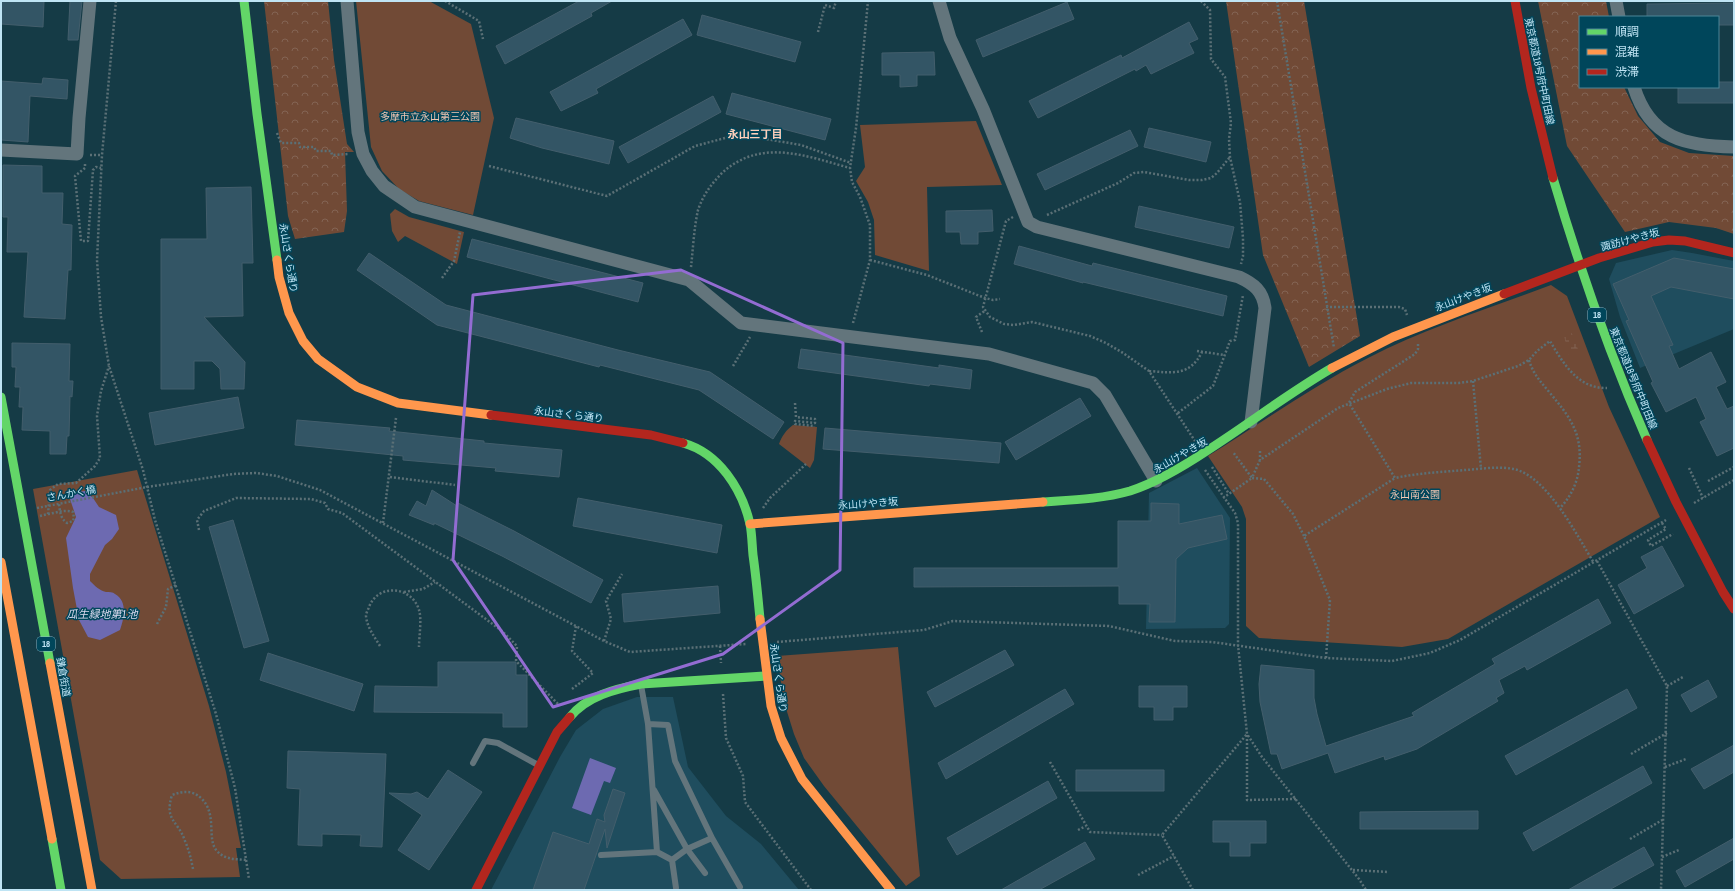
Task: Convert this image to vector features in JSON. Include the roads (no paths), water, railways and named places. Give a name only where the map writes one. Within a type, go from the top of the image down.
[{"type":"street","points":[[1,150],[82,154],[79,118],[90,1]]},
{"type":"street","name":"永山さくら通り","points":[[244,1],[279,277],[289,313],[303,341],[318,359],[357,387],[398,403],[651,435],[680,442],[706,454],[718,464],[729,476],[738,492],[750,524],[770,706],[786,752],[812,793],[892,890]]},
{"type":"street","points":[[347,1],[358,132],[363,154],[372,171],[384,186],[393,194],[415,207],[690,280],[741,323],[989,354],[1093,383],[1105,395],[1156,481]]},
{"type":"street","points":[[938,1],[950,38],[984,109],[1028,222],[1037,227],[1239,277],[1251,282],[1260,292],[1265,308],[1251,422]]},
{"type":"street","name":"東京都道18号府中町田線","points":[[1515,1],[1534,102],[1549,162],[1579,265],[1624,387],[1661,472],[1723,592],[1734,609]]},
{"type":"street","points":[[1616,1],[1619,16]]},
{"type":"street","points":[[1634,88],[1644,109],[1652,122],[1660,130],[1688,143],[1705,146],[1734,147]]},
{"type":"street","name":"諏訪けやき坂","points":[[1579,265],[1628,249],[1669,240],[1687,241],[1734,253]]},
{"type":"street","name":"永山けやき坂","points":[[750,524],[1101,498],[1125,492],[1156,481],[1197,458],[1225,441],[1337,365],[1397,336],[1579,265]]},
{"type":"street","name":"鎌倉街道","points":[[1,397],[92,890]]},
{"type":"street","points":[[1,562],[61,890]]},
{"type":"street","points":[[476,890],[557,732],[576,710],[598,695],[641,684],[766,676]]},
{"type":"lane","points":[[641,684],[648,724],[654,788],[657,852]]},
{"type":"lane","points":[[648,724],[668,724],[675,761],[712,838],[740,886]]},
{"type":"lane","points":[[473,763],[485,741],[498,742],[540,766]]},
{"type":"lane","points":[[654,788],[686,849],[705,873]]},
{"type":"lane","points":[[672,860],[686,849],[712,838]]},
{"type":"lane","points":[[600,855],[657,852],[672,860]]},
{"type":"lane","points":[[672,860],[676,888]]},
{"type":"water","name":"瓜生緑地第1池","points":[[85,491],[93,498],[99,507],[116,515],[119,529],[112,539],[105,545],[90,574],[90,581],[99,589],[106,592],[112,592],[119,597],[122,601],[124,610],[120,630],[100,640],[88,637],[79,620],[66,538],[76,517],[70,499],[72,494]]},
{"type":"water","points":[[590,758],[616,768],[610,783],[604,781],[591,815],[572,808]]},
{"type":"district","name":"永山三丁目","points":[[755,134]]},
{"type":"park label","name":"多摩市立永山第三公園","points":[[430,116]]},
{"type":"park label","name":"永山南公園","points":[[1415,494]]}]
